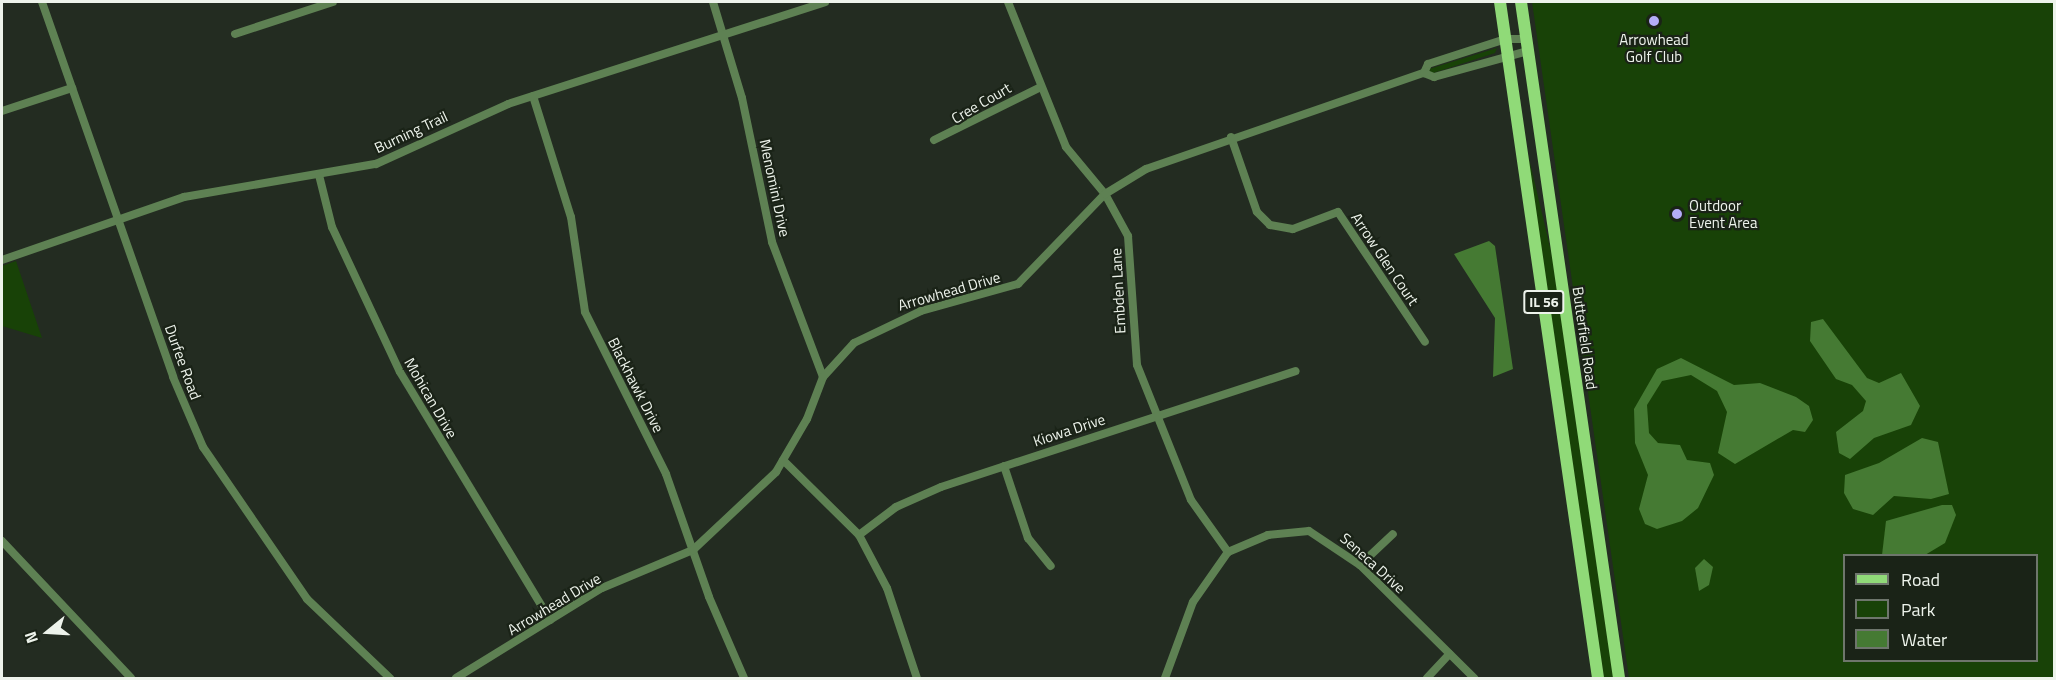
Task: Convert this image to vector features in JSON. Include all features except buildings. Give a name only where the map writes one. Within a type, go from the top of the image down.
[{"type":"main road","name":"IL 56","points":[[1500,2],[1598,678]]},
{"type":"main road","name":"Butterfield Road","points":[[1521,2],[1619,678]]},
{"type":"street","name":"Durfee Road","points":[[42,2],[183,402],[215,469],[307,599],[390,678]]},
{"type":"street","points":[[235,34],[328,2]]},
{"type":"street","name":"Menomini Drive","points":[[713,2],[723,34],[772,243],[823,376]]},
{"type":"street","name":"Burning Trail","points":[[2,260],[117,218],[207,192],[319,175],[387,160],[533,96],[825,2]]},
{"type":"street","name":"Embden Lane","points":[[1008,2],[1072,158],[1105,194],[1130,244],[1134,355],[1155,415],[1191,500],[1228,552]]},
{"type":"street","name":"Arrowhead Drive","points":[[1424,73],[1428,64],[1506,39],[1527,45]]},
{"type":"street","name":"Arrowhead Drive","points":[[456,678],[602,588],[693,550],[783,460],[823,376],[854,343],[883,326],[1018,284],[1105,194],[1161,162],[1231,137],[1424,73],[1434,77],[1508,56],[1527,45]]},
{"type":"street","name":"Cree Court","points":[[934,140],[1041,87]]},
{"type":"street","points":[[2,111],[72,88]]},
{"type":"street","name":"Blackhawk Drive","points":[[533,96],[572,217],[585,312],[666,474],[693,550],[744,678]]},
{"type":"street","name":"Arrow Glen Court","points":[[1231,137],[1257,212],[1270,225],[1293,229],[1338,212],[1425,342]]},
{"type":"street","name":"Mohican Drive","points":[[319,175],[332,228],[400,372],[550,620]]},
{"type":"street","name":"Kiowa Drive","points":[[859,535],[909,500],[1155,415],[1296,371]]},
{"type":"street","points":[[783,460],[859,535],[886,588],[917,678]]},
{"type":"street","points":[[1004,466],[1028,538],[1051,566]]},
{"type":"street","name":"Seneca Drive","points":[[1228,552],[1268,535],[1308,531],[1359,565],[1474,678]]},
{"type":"street","points":[[1359,565],[1393,534]]},
{"type":"street","points":[[2,541],[131,678]]},
{"type":"street","points":[[1165,678],[1193,602],[1228,552]]},
{"type":"street","points":[[1427,678],[1449,654]]},
{"type":"green space","points":[[1532,2],[2054,2],[2054,678],[1629,678]]},
{"type":"green space","points":[[1497,48],[1495,53],[1430,74],[1429,69]]},
{"type":"green space","points":[[1526,146],[1553,260],[1614,678],[1604,678]]},
{"type":"green space","points":[[16,261],[42,338],[2,326],[2,266]]},
{"type":"water","points":[[1489,241],[1495,246],[1513,369],[1493,377],[1495,318],[1454,254]]},
{"type":"water","points":[[1823,319],[1867,378],[1879,383],[1901,373],[1920,406],[1911,425],[1874,438],[1850,459],[1839,453],[1836,432],[1863,411],[1866,401],[1852,385],[1836,379],[1810,341],[1811,322]]},
{"type":"water","points":[[1681,358],[1734,385],[1760,383],[1796,397],[1809,406],[1813,420],[1805,432],[1793,430],[1735,464],[1718,453],[1727,412],[1717,391],[1691,375],[1662,381],[1647,405],[1649,433],[1658,443],[1680,445],[1687,460],[1710,463],[1714,475],[1698,508],[1682,521],[1657,529],[1645,524],[1639,509],[1648,475],[1635,443],[1634,409],[1657,369]]},
{"type":"water","points":[[1922,438],[1938,442],[1949,494],[1931,499],[1894,496],[1873,515],[1853,509],[1844,493],[1845,475],[1879,463]]},
{"type":"water","points":[[1942,505],[1952,505],[1956,515],[1945,543],[1927,554],[1882,554],[1886,521]]},
{"type":"water","points":[[1704,559],[1713,567],[1709,585],[1699,591],[1695,568]]},
{"type":"place","name":"Arrowhead Golf Club","points":[[1654,21]]},
{"type":"place","name":"Outdoor Event Area","points":[[1677,214]]}]
